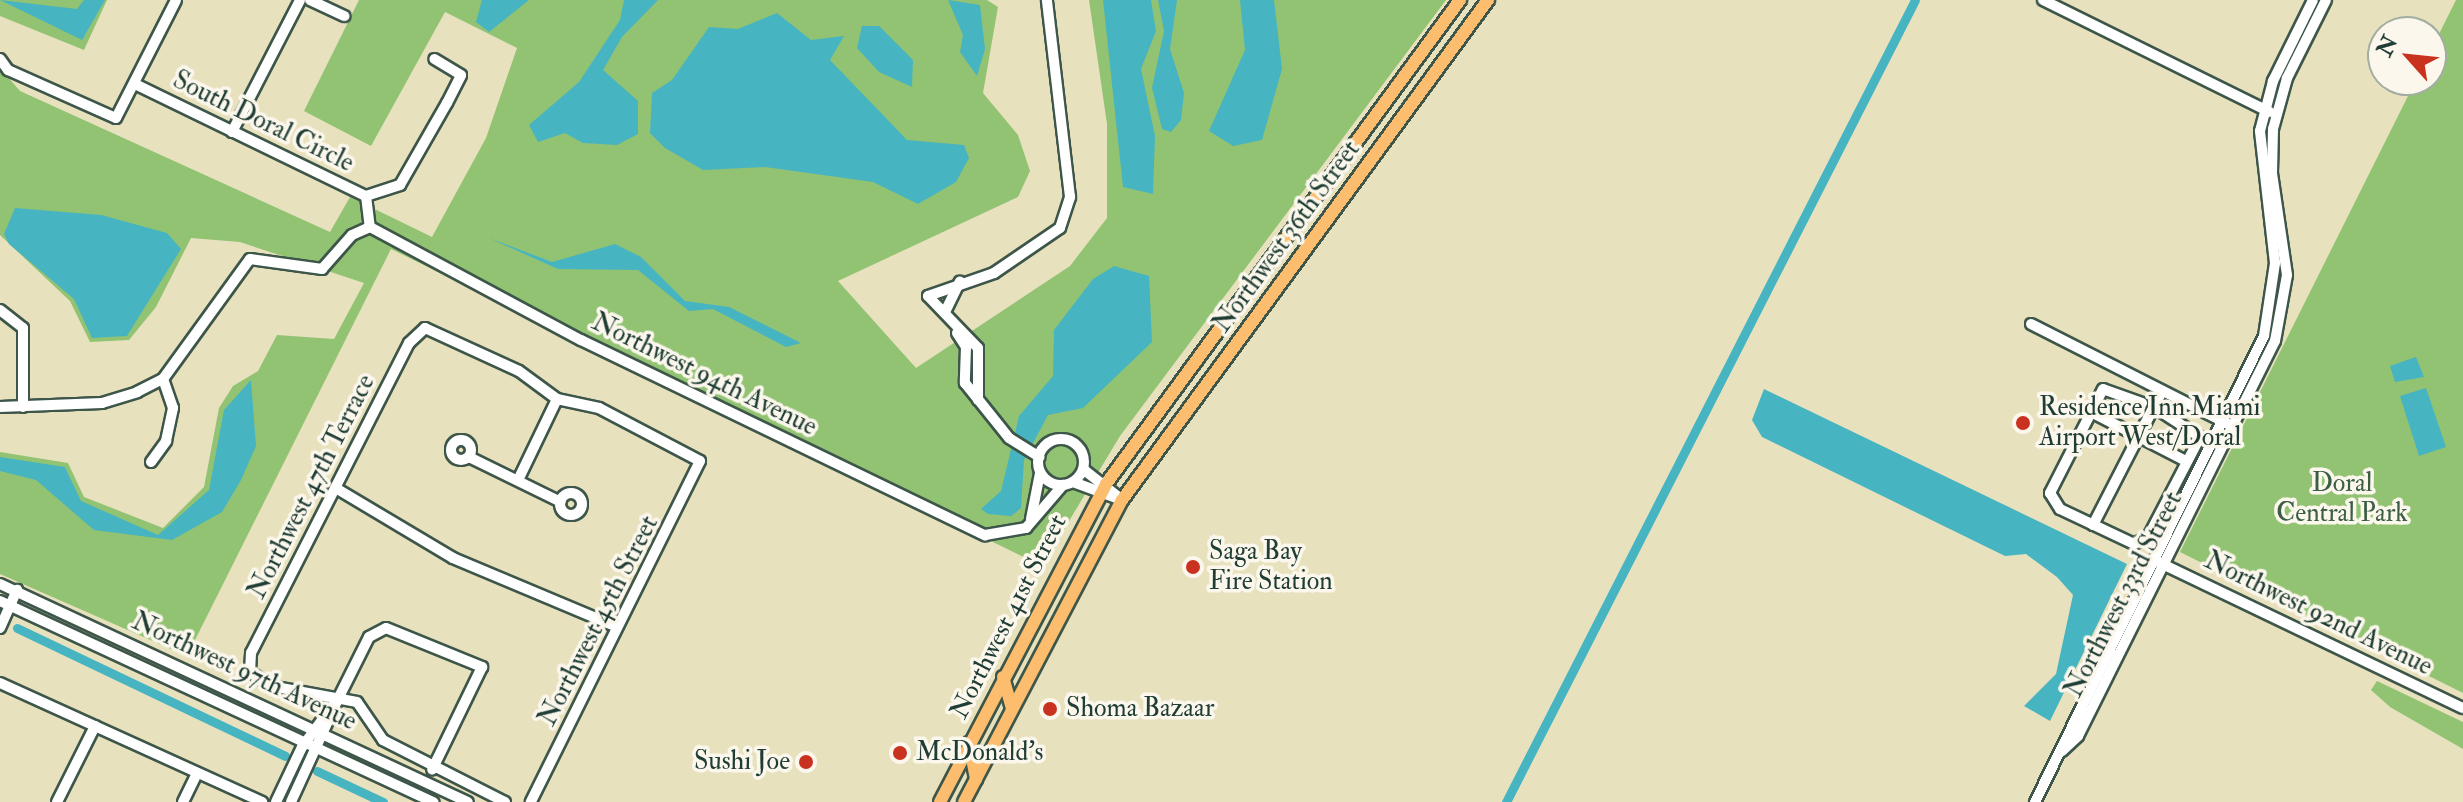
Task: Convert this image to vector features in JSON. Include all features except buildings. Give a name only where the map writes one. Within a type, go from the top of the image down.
[{"type":"main road","name":"Northwest 36th Street","points":[[1098,496],[1460,0]]},
{"type":"main road","name":"Northwest 36th Street","points":[[1122,500],[1488,0]]},
{"type":"main road","points":[[1448,16],[1466,30]]},
{"type":"main road","points":[[1378,112],[1395,126]]},
{"type":"main road","points":[[1304,213],[1321,227]]},
{"type":"main road","points":[[1241,299],[1258,312]]},
{"type":"main road","name":"Northwest 41st Street","points":[[942,798],[1047,588],[1098,496]]},
{"type":"main road","name":"Northwest 41st Street","points":[[964,802],[1067,598],[1122,500]]},
{"type":"main road","points":[[1047,588],[1067,598]]},
{"type":"main road","points":[[1003,677],[1012,708]]},
{"type":"main road","points":[[976,780],[969,743],[997,737]]},
{"type":"main road","points":[[942,798],[957,802]]},
{"type":"street","points":[[137,85],[176,0]]},
{"type":"street","points":[[232,132],[300,0]]},
{"type":"street","points":[[310,0],[344,16]]},
{"type":"street","points":[[978,400],[978,348],[928,296],[1035,250],[1060,228],[1070,197],[1047,0]]},
{"type":"street","points":[[2043,0],[2270,112]]},
{"type":"street","name":"Northwest 33rd Street","points":[[2035,802],[2153,559],[2270,354],[2286,295],[2271,166],[2270,112],[2313,0]]},
{"type":"street","name":"Northwest 33rd Street","points":[[2270,112],[2326,0]]},
{"type":"street","name":"South Doral Circle","points":[[0,59],[104,117],[116,118],[137,85],[366,196],[370,227]]},
{"type":"street","points":[[366,196],[400,185],[461,75],[434,59]]},
{"type":"street","points":[[0,407],[117,400],[163,379],[241,266],[263,257],[322,269],[352,235],[370,227]]},
{"type":"street","name":"Northwest 94th Avenue","points":[[370,227],[581,340],[985,535],[1026,528]]},
{"type":"street","points":[[945,312],[960,281]]},
{"type":"street","points":[[0,310],[23,328],[23,407]]},
{"type":"street","points":[[945,312],[966,347],[965,383],[1009,438],[1035,454],[1041,493],[1026,528]]},
{"type":"street","points":[[2031,324],[2228,424]]},
{"type":"street","name":"Northwest 47th Terrace","points":[[339,697],[271,686],[250,672],[251,653],[339,490],[409,343],[425,328],[519,371],[557,399]]},
{"type":"street","points":[[151,462],[166,441],[173,408],[163,379]]},
{"type":"street","points":[[2142,403],[2106,387],[2050,493],[2057,507],[2093,525],[2143,543],[2199,433],[2163,413]]},
{"type":"street","points":[[2093,525],[2162,391]]},
{"type":"street","points":[[520,476],[557,399]]},
{"type":"street","name":"Northwest 45th Street","points":[[531,802],[690,487],[698,458],[599,408],[557,399]]},
{"type":"street","points":[[2091,412],[2186,461]]},
{"type":"street","name":"Northwest 33rd Street","points":[[2061,752],[2078,736],[2164,565],[2228,424]]},
{"type":"street","points":[[1035,454],[1047,444],[1069,440],[1080,450],[1083,469],[1106,484],[1122,500]]},
{"type":"street","points":[[469,457],[520,476],[561,502]]},
{"type":"street","points":[[1026,528],[1083,469]]},
{"type":"street","points":[[1040,472],[1098,496],[1122,500]]},
{"type":"street","points":[[339,490],[453,558],[617,627]]},
{"type":"street","name":"Northwest 92nd Avenue","points":[[2153,559],[2463,708]]},
{"type":"street","name":"Northwest 97th Avenue","points":[[0,584],[468,802]]},
{"type":"street","points":[[0,628],[6,603],[17,590]]},
{"type":"street","name":"Northwest 97th Avenue","points":[[6,603],[434,802]]},
{"type":"street","points":[[291,802],[317,747],[320,732],[369,637],[392,627],[482,667],[432,770]]},
{"type":"street","points":[[0,683],[262,802]]},
{"type":"street","points":[[339,697],[365,709],[383,740],[432,770],[505,802]]},
{"type":"street","points":[[57,802],[95,726]]},
{"type":"street","points":[[276,802],[306,742],[320,732]]},
{"type":"street","points":[[183,802],[197,773]]},
{"type":"green space","points":[[0,0],[107,0],[84,50],[0,16]]},
{"type":"green space","points":[[359,0],[987,0],[998,7],[983,93],[1018,135],[1030,171],[1018,197],[838,281],[916,368],[1070,266],[1107,218],[1107,124],[1089,0],[1446,0],[1120,436],[1042,566],[391,249],[187,656],[0,574],[0,452],[68,463],[84,497],[163,528],[204,487],[219,408],[233,386],[258,371],[277,335],[334,339],[364,283],[240,242],[191,238],[156,307],[129,340],[90,342],[70,301],[0,235],[0,68],[20,91],[330,232],[350,197],[432,237],[486,138],[517,48],[445,12],[371,146],[304,111]]},
{"type":"green space","name":"Doral Central Park","points":[[2456,0],[2463,0],[2463,693],[2180,552],[2408,96],[2447,96],[2447,18]]},
{"type":"green space","points":[[2377,681],[2463,722],[2463,749],[2390,707],[2371,690]]},
{"type":"water","points":[[0,0],[77,9],[84,0],[105,0],[82,40]]},
{"type":"water","points":[[482,0],[529,0],[489,32],[476,22]]},
{"type":"water","points":[[624,0],[658,0],[622,37],[603,70],[638,101],[638,134],[617,145],[583,143],[565,133],[538,142],[529,125],[579,82],[620,20]]},
{"type":"water","points":[[948,0],[980,5],[985,49],[977,76],[960,52],[963,35]]},
{"type":"water","points":[[1103,0],[1151,0],[1156,31],[1141,69],[1155,136],[1153,194],[1123,187]]},
{"type":"water","points":[[1158,0],[1177,0],[1170,49],[1184,93],[1181,120],[1171,132],[1162,129],[1152,88],[1164,31]]},
{"type":"water","points":[[1240,0],[1274,0],[1282,69],[1262,140],[1233,146],[1209,131],[1245,50]]},
{"type":"water","points":[[777,13],[811,40],[844,36],[830,60],[907,140],[964,145],[969,158],[956,182],[918,204],[873,182],[765,167],[703,170],[665,148],[650,133],[652,93],[672,80],[709,27],[738,29]]},
{"type":"water","points":[[862,26],[879,26],[913,60],[912,87],[879,72],[857,48]]},
{"type":"water","points":[[15,208],[101,215],[167,233],[181,249],[127,336],[92,338],[74,299],[9,244],[4,234]]},
{"type":"water","points":[[489,238],[552,262],[615,244],[641,257],[685,301],[729,307],[801,343],[786,347],[713,309],[689,311],[638,270],[558,269]]},
{"type":"water","points":[[1114,266],[1149,276],[1152,342],[1083,408],[1048,415],[1024,460],[1021,508],[1011,516],[988,514],[981,509],[1001,491],[1019,416],[1053,376],[1054,330],[1093,279]]},
{"type":"water","points":[[2416,357],[2424,377],[2395,382],[2390,366]]},
{"type":"water","points":[[251,380],[256,446],[241,480],[222,512],[172,540],[94,530],[36,480],[0,471],[0,457],[65,467],[81,501],[158,535],[209,490],[224,410]]},
{"type":"water","points":[[2426,388],[2446,447],[2419,456],[2400,396]]},
{"type":"water","points":[[1764,389],[2127,564],[2050,721],[2024,706],[2056,674],[2073,595],[2057,577],[2026,554],[2005,556],[1762,437],[1752,420]]},
{"type":"waterway","points":[[1506,802],[1915,0]]},
{"type":"waterway","points":[[17,628],[285,756]]},
{"type":"waterway","points":[[317,771],[383,802]]},
{"type":"place","name":"Residence Inn Miami Airport West/Doral","points":[[2023,423]]},
{"type":"place","name":"Saga Bay Fire Station","points":[[1193,567]]},
{"type":"place","name":"Shoma Bazaar","points":[[1050,709]]},
{"type":"place","name":"McDonald's","points":[[900,753]]},
{"type":"place","name":"Sushi Joe","points":[[806,762]]}]
